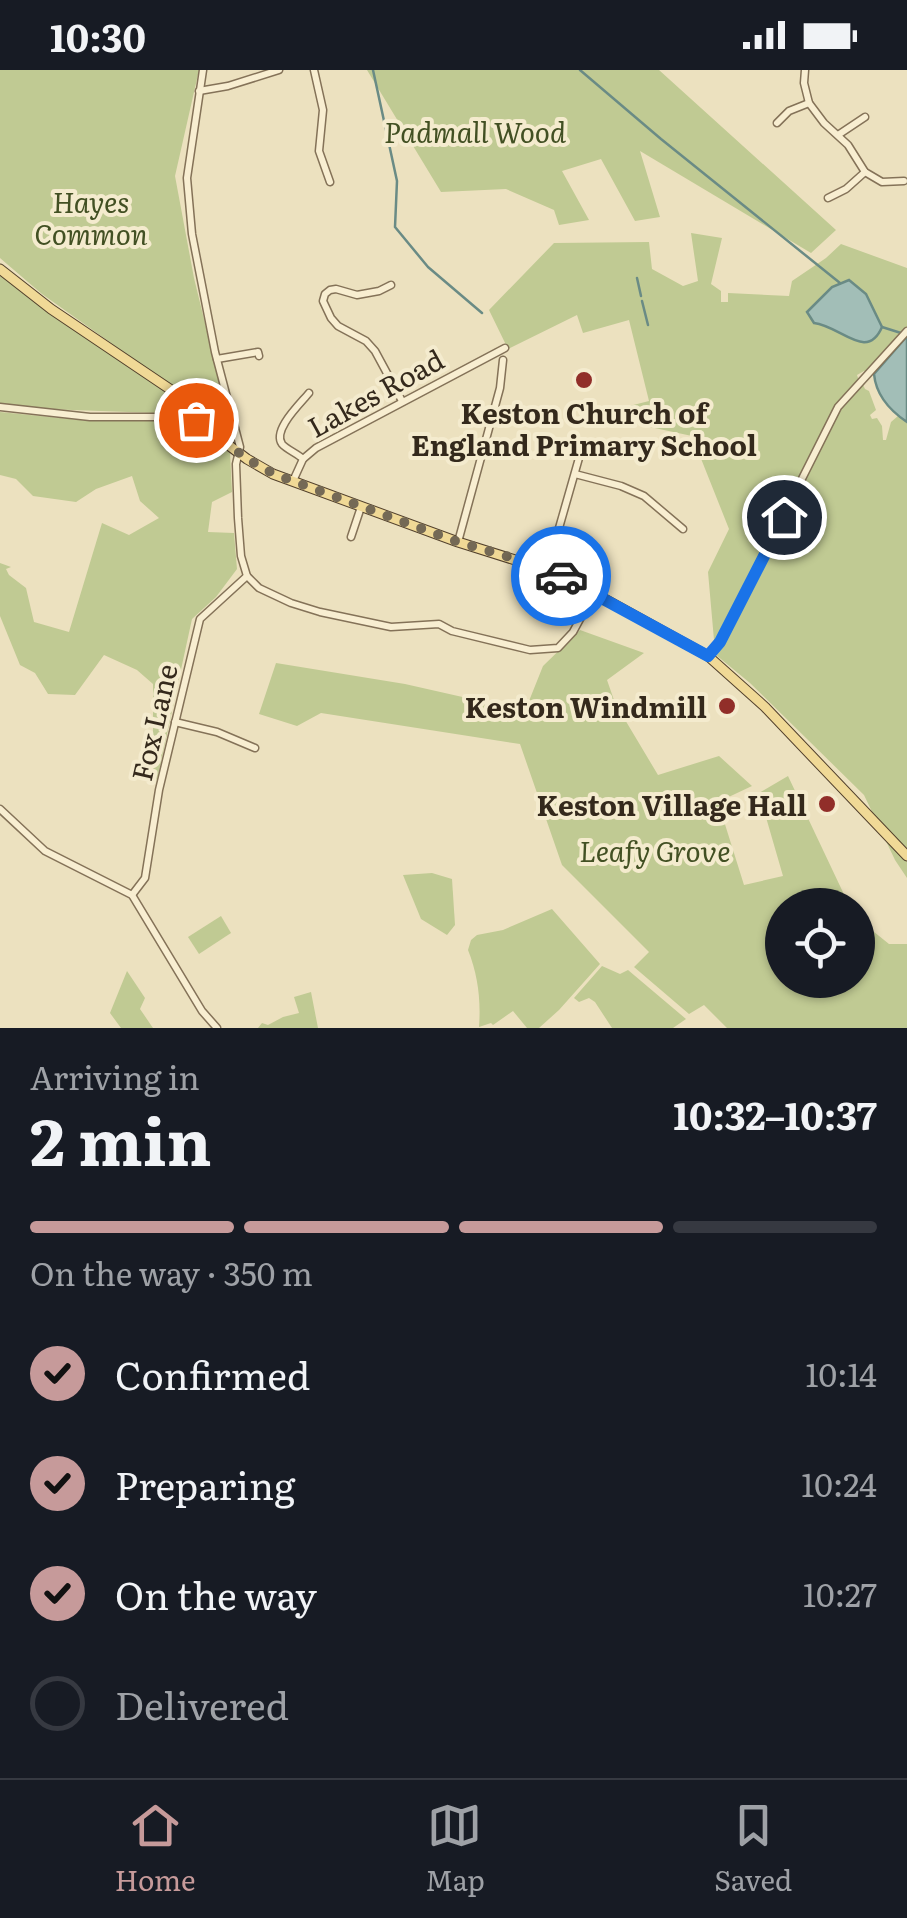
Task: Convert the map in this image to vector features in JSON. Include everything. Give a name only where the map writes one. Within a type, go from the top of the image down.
[{"type":"main road","points":[[0,268],[50,313],[189,402],[196,420],[267,471],[458,542],[547,570],[708,656],[765,707],[907,856]]},
{"type":"street","points":[[203,70],[187,178],[195,260],[240,447],[236,464],[238,518],[247,576],[259,588],[320,612],[391,627],[439,624],[452,631],[530,650],[558,648],[573,632],[594,592]]},
{"type":"street","points":[[199,92],[279,70]]},
{"type":"street","points":[[314,70],[323,110],[319,151],[330,182]]},
{"type":"street","points":[[806,70],[804,83],[809,102],[848,145],[865,172],[882,182],[904,181]]},
{"type":"street","points":[[776,123],[789,110],[809,102]]},
{"type":"street","points":[[838,135],[865,117]]},
{"type":"street","points":[[828,198],[865,172]]},
{"type":"street","points":[[391,285],[357,295],[330,290],[323,301],[338,326],[366,341],[374,351],[402,401]]},
{"type":"street","points":[[708,656],[720,642],[838,407],[905,333]]},
{"type":"street","name":"Lakes Road","points":[[293,482],[304,458],[321,445],[505,348]]},
{"type":"street","points":[[217,359],[258,352],[259,356]]},
{"type":"street","points":[[493,354],[503,360],[512,357]]},
{"type":"street","points":[[458,542],[500,388],[503,360]]},
{"type":"street","points":[[304,458],[282,444],[279,436],[281,427],[309,393]]},
{"type":"street","points":[[0,407],[90,417],[196,420]]},
{"type":"street","points":[[223,440],[233,437],[234,424]]},
{"type":"street","points":[[547,570],[582,451]]},
{"type":"street","points":[[575,474],[644,496],[683,528]]},
{"type":"street","points":[[351,537],[361,507]]},
{"type":"street","name":"Fox Lane","points":[[132,896],[145,878],[159,790],[200,619],[247,576]]},
{"type":"street","points":[[175,722],[216,732],[255,748]]},
{"type":"street","points":[[0,809],[45,851],[132,896],[202,1011],[217,1028]]},
{"type":"green space","name":"Hayes Common","points":[[0,70],[199,70],[175,176],[230,437],[224,437],[202,419],[194,402],[42,294],[0,258]]},
{"type":"green space","name":"Padmall Wood","points":[[367,70],[659,70],[836,230],[811,253],[640,151],[660,217],[635,221],[601,159],[562,171],[589,220],[559,225],[554,210],[506,189],[441,192]]},
{"type":"green space","points":[[691,233],[722,238],[711,284],[721,291],[721,302],[728,302],[728,293],[789,296],[792,281],[841,244],[907,268],[907,335],[867,372],[857,375],[859,381],[850,397],[863,385],[869,391],[876,410],[870,415],[882,426],[883,440],[898,416],[907,422],[907,878],[864,795],[750,683],[716,655],[720,644],[714,640],[708,572],[729,529],[692,436],[594,415],[649,401],[629,320],[583,333],[577,315],[508,349],[489,310],[554,243],[649,242],[652,269],[683,286],[698,281]]},
{"type":"green space","name":"Hayes Common","points":[[0,274],[68,326],[179,399],[185,405],[184,414],[45,409],[0,403]]},
{"type":"green space","points":[[0,412],[194,425],[230,452],[232,492],[212,502],[208,532],[234,533],[237,569],[216,597],[192,619],[157,780],[153,775],[153,684],[137,670],[104,655],[75,695],[48,694],[35,673],[20,665],[0,616],[0,563],[11,567],[6,569],[9,575],[26,588],[34,622],[69,632],[102,523],[129,535],[159,518],[140,501],[132,476],[96,489],[76,502],[33,496],[16,479],[0,475]]},
{"type":"green space","name":"Leafy Grove","points":[[580,630],[644,653],[607,680],[615,703],[658,775],[719,756],[752,786],[718,802],[744,885],[783,876],[759,793],[788,776],[841,888],[765,888],[765,998],[875,998],[875,933],[889,944],[907,944],[907,1028],[727,1028],[704,1005],[689,1014],[634,967],[649,952],[562,865],[520,744],[321,713],[297,726],[259,714],[276,663],[405,684],[525,711],[543,666]]},
{"type":"green space","points":[[432,873],[452,879],[455,925],[447,935],[421,919],[403,875]]},
{"type":"green space","points":[[552,909],[600,964],[539,1028],[527,1028],[513,1011],[493,1025],[479,1027],[478,988],[468,950],[471,940]]},
{"type":"green space","points":[[221,916],[231,933],[199,954],[188,937]]},
{"type":"green space","points":[[602,966],[620,974],[628,970],[686,1019],[673,1028],[612,1028],[595,1002],[574,998]]},
{"type":"green space","points":[[127,971],[145,998],[140,1009],[153,1028],[121,1028],[110,1013]]},
{"type":"green space","points":[[311,992],[318,1028],[258,1028],[262,1023],[268,1025],[299,1013],[294,997]]},
{"type":"water","points":[[849,280],[866,294],[882,327],[869,342],[814,323],[807,312],[832,287]]},
{"type":"water","points":[[907,336],[907,422],[884,401],[874,374]]},
{"type":"waterway","points":[[373,70],[397,181],[395,227],[428,267],[482,313]]},
{"type":"waterway","points":[[580,70],[840,283]]},
{"type":"waterway","points":[[637,278],[641,296]]},
{"type":"waterway","points":[[642,301],[648,325]]},
{"type":"waterway","points":[[882,327],[901,333]]},
{"type":"way so far","points":[[196,420],[247,459],[274,474],[561,576]]},
{"type":"place","name":"Keston Church of England Primary School","points":[[584,380]]},
{"type":"place","name":"Keston Windmill","points":[[727,706]]},
{"type":"place","name":"Keston Village Hall","points":[[827,804]]},
{"type":"route","points":[[561,576],[708,656],[720,642],[784,517]]}]
